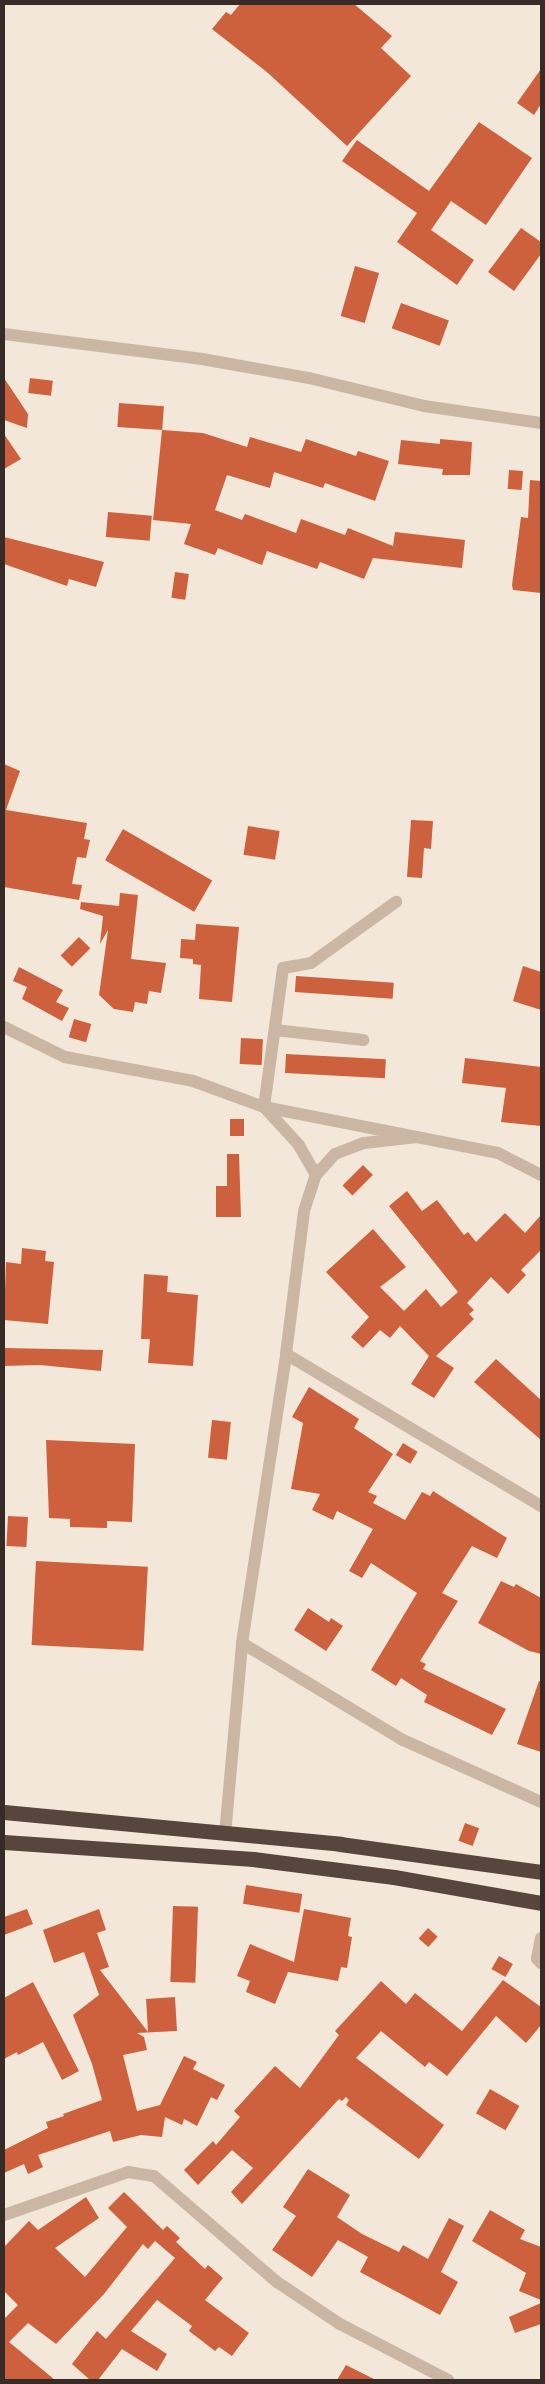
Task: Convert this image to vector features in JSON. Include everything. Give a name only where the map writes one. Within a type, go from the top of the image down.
[{"type":"highway","points":[[4,1812],[225,1835],[340,1844],[541,1872]]},
{"type":"highway","points":[[4,1842],[252,1859],[394,1877],[541,1903]]},
{"type":"street","points":[[4,334],[202,359],[309,378],[424,406],[541,423]]},
{"type":"street","points":[[316,1175],[298,1145],[264,1107],[283,968],[311,963],[396,902]]},
{"type":"street","points":[[4,1027],[65,1057],[193,1081],[264,1107],[498,1153],[541,1175]]},
{"type":"street","points":[[275,1030],[363,1040]]},
{"type":"street","points":[[225,1835],[242,1643],[286,1354],[304,1211],[316,1175],[335,1154],[364,1142],[417,1137]]},
{"type":"street","points":[[286,1354],[541,1506]]},
{"type":"street","points":[[242,1643],[403,1740],[541,1802]]},
{"type":"street","points":[[541,1938],[537,1958],[541,1963]]},
{"type":"street","points":[[4,2215],[128,2172],[154,2176],[277,2282],[340,2324],[448,2380]]},
{"type":"building","points":[[240,4],[354,4],[392,36],[381,48],[411,76],[347,146],[268,73],[212,29],[226,12],[231,15]]},
{"type":"building","points":[[541,69],[541,104],[534,115],[517,103]]},
{"type":"building","points":[[479,122],[532,158],[486,225],[451,201],[431,230],[474,260],[457,285],[397,242],[417,213],[342,161],[357,140],[429,191]]},
{"type":"building","points":[[521,228],[541,242],[541,254],[514,291],[488,272]]},
{"type":"building","points":[[355,266],[379,273],[365,323],[341,316]]},
{"type":"building","points":[[401,303],[449,320],[440,346],[392,328]]},
{"type":"building","points":[[4,378],[28,414],[27,428],[4,420]]},
{"type":"building","points":[[30,378],[53,381],[51,396],[28,393]]},
{"type":"building","points":[[119,403],[164,406],[162,430],[117,427]]},
{"type":"building","points":[[162,430],[203,433],[247,447],[250,437],[301,452],[306,439],[356,456],[358,451],[389,461],[375,501],[325,483],[323,488],[274,472],[270,488],[227,475],[215,510],[242,520],[245,514],[296,533],[301,519],[345,535],[348,528],[393,546],[395,532],[465,540],[462,568],[373,558],[364,579],[320,562],[317,569],[267,551],[262,565],[218,548],[215,555],[184,544],[191,524],[153,520]]},
{"type":"building","points":[[4,434],[21,459],[4,469]]},
{"type":"building","points":[[440,439],[472,442],[470,475],[442,475],[443,469],[398,464],[401,440],[440,444]]},
{"type":"building","points":[[509,470],[523,471],[522,490],[508,489]]},
{"type":"building","points":[[530,480],[541,481],[541,593],[513,590],[512,585],[521,517],[528,518]]},
{"type":"building","points":[[108,512],[152,516],[150,541],[106,537]]},
{"type":"building","points":[[4,537],[104,562],[96,587],[69,579],[67,586],[4,564]]},
{"type":"building","points":[[175,572],[189,574],[185,600],[171,598]]},
{"type":"building","points":[[4,764],[20,771],[6,810],[87,823],[84,839],[90,840],[86,858],[77,857],[72,884],[82,885],[79,900],[4,887]]},
{"type":"building","points":[[411,820],[433,821],[431,849],[424,848],[422,878],[407,877]]},
{"type":"building","points":[[248,826],[280,831],[275,860],[243,855]]},
{"type":"building","points":[[123,829],[212,880],[194,912],[105,860]]},
{"type":"building","points":[[120,893],[138,895],[131,959],[166,963],[161,993],[149,991],[147,1004],[135,1002],[133,1012],[114,1009],[99,995],[108,930],[100,944],[103,916],[80,909],[81,902],[119,906]]},
{"type":"building","points":[[196,924],[239,927],[232,1002],[199,999],[201,965],[193,964],[193,959],[180,958],[181,939],[195,940]]},
{"type":"building","points":[[79,937],[90,948],[72,967],[61,955]]},
{"type":"building","points":[[523,966],[541,972],[541,1010],[513,1001]]},
{"type":"building","points":[[19,967],[63,990],[56,1002],[69,1008],[62,1021],[22,999],[27,987],[13,981]]},
{"type":"building","points":[[296,976],[394,983],[393,999],[295,992]]},
{"type":"building","points":[[74,1019],[91,1024],[86,1042],[69,1037]]},
{"type":"building","points":[[241,1038],[263,1039],[262,1065],[240,1064]]},
{"type":"building","points":[[286,1054],[386,1059],[385,1078],[285,1073]]},
{"type":"building","points":[[465,1058],[541,1067],[541,1126],[501,1122],[506,1088],[462,1083]]},
{"type":"building","points":[[230,1119],[244,1119],[244,1136],[230,1136]]},
{"type":"building","points":[[227,1154],[239,1154],[241,1217],[216,1217],[216,1186],[227,1186]]},
{"type":"building","points":[[363,1165],[373,1175],[352,1195],[342,1186]]},
{"type":"building","points":[[407,1191],[422,1211],[437,1200],[464,1235],[468,1232],[476,1242],[505,1213],[525,1233],[541,1215],[541,1250],[521,1270],[526,1275],[508,1294],[491,1277],[467,1303],[474,1310],[469,1314],[474,1319],[436,1356],[454,1368],[434,1398],[411,1384],[429,1356],[400,1326],[390,1338],[380,1330],[363,1348],[351,1337],[369,1317],[326,1272],[373,1229],[406,1267],[380,1287],[404,1311],[426,1289],[441,1307],[458,1292],[389,1206]]},
{"type":"building","points":[[22,1248],[46,1251],[45,1261],[54,1262],[48,1324],[4,1320],[6,1262],[21,1264]]},
{"type":"building","points":[[144,1274],[168,1276],[167,1292],[198,1295],[193,1366],[148,1363],[150,1339],[141,1339]]},
{"type":"building","points":[[4,1348],[103,1350],[101,1371],[40,1365],[4,1366]]},
{"type":"building","points":[[496,1359],[541,1400],[541,1440],[474,1382]]},
{"type":"building","points":[[309,1387],[359,1419],[354,1428],[393,1454],[368,1492],[377,1496],[373,1503],[405,1520],[422,1492],[430,1496],[433,1491],[507,1538],[497,1558],[472,1546],[442,1593],[458,1601],[420,1661],[426,1664],[423,1669],[506,1709],[492,1735],[424,1702],[427,1695],[401,1678],[396,1686],[371,1670],[417,1593],[371,1563],[362,1578],[349,1571],[373,1529],[337,1511],[333,1520],[312,1510],[320,1494],[291,1489],[303,1423],[292,1417]]},
{"type":"building","points":[[212,1420],[231,1422],[227,1460],[208,1458]]},
{"type":"building","points":[[46,1440],[135,1444],[132,1522],[107,1521],[107,1528],[70,1527],[70,1519],[49,1518]]},
{"type":"building","points":[[403,1443],[418,1452],[410,1464],[396,1455]]},
{"type":"building","points":[[8,1516],[28,1517],[26,1547],[6,1546]]},
{"type":"building","points":[[36,1561],[148,1567],[143,1651],[32,1645]]},
{"type":"building","points":[[501,1581],[514,1587],[516,1584],[541,1598],[541,1654],[529,1651],[478,1623]]},
{"type":"building","points":[[308,1608],[329,1622],[331,1618],[343,1626],[326,1651],[294,1630]]},
{"type":"building","points":[[539,1681],[541,1682],[541,1752],[517,1744]]},
{"type":"building","points":[[465,1823],[479,1828],[473,1846],[459,1841]]},
{"type":"building","points":[[246,1885],[302,1894],[299,1913],[243,1904]]},
{"type":"building","points":[[173,1906],[198,1907],[195,1983],[170,1982]]},
{"type":"building","points":[[27,1909],[33,1924],[4,1935],[4,1917]]},
{"type":"building","points":[[99,1909],[106,1930],[97,1933],[109,1967],[100,1970],[148,2032],[146,1999],[175,1997],[177,2031],[137,2033],[144,2037],[147,2050],[123,2055],[137,2111],[160,2105],[184,2056],[197,2062],[193,2069],[225,2085],[217,2100],[211,2097],[197,2126],[184,2119],[182,2125],[165,2117],[162,2137],[141,2135],[113,2142],[110,2131],[38,2155],[43,2167],[28,2174],[24,2164],[4,2173],[4,2150],[48,2128],[46,2122],[102,2100],[92,2064],[73,2015],[99,1995],[84,1952],[54,1963],[43,1930]]},
{"type":"building","points":[[304,1909],[351,1918],[348,1936],[352,1937],[347,1968],[341,1967],[338,1981],[288,1972],[275,2004],[246,1992],[250,1981],[237,1976],[250,1944],[294,1962]]},
{"type":"building","points":[[428,1928],[438,1937],[428,1947],[419,1938]]},
{"type":"building","points":[[499,1956],[513,1964],[505,1977],[492,1969]]},
{"type":"building","points":[[503,1980],[541,2007],[541,2025],[526,2043],[496,2016],[447,2076],[429,2062],[425,2067],[381,2031],[356,2058],[444,2125],[419,2159],[346,2105],[349,2100],[346,2097],[342,2101],[339,2099],[242,2204],[231,2192],[253,2168],[232,2150],[198,2185],[184,2170],[213,2141],[216,2145],[240,2117],[234,2111],[275,2066],[300,2088],[339,2035],[335,2031],[381,1981],[406,2004],[415,1993],[462,2031]]},
{"type":"building","points":[[33,1982],[79,2071],[62,2080],[43,2042],[18,2055],[17,2052],[4,2059],[4,1998]]},
{"type":"building","points":[[490,2089],[519,2106],[505,2130],[476,2113]]},
{"type":"building","points":[[308,2169],[350,2195],[337,2217],[362,2234],[399,2252],[403,2245],[428,2259],[449,2218],[464,2226],[441,2272],[458,2282],[440,2315],[360,2272],[368,2257],[338,2240],[312,2277],[272,2250],[296,2216],[283,2207]]},
{"type":"building","points":[[124,2192],[163,2230],[167,2226],[180,2238],[176,2242],[205,2269],[208,2265],[223,2278],[205,2300],[249,2333],[232,2356],[219,2347],[215,2351],[189,2331],[192,2326],[157,2300],[131,2331],[167,2354],[157,2371],[122,2349],[98,2380],[90,2380],[72,2364],[97,2331],[106,2339],[175,2258],[155,2241],[148,2249],[143,2244],[104,2294],[56,2344],[28,2323],[9,2342],[55,2380],[4,2380],[4,2319],[18,2305],[4,2291],[4,2247],[29,2221],[38,2230],[86,2197],[99,2218],[55,2248],[85,2277],[127,2227],[108,2208]]},
{"type":"building","points":[[490,2210],[525,2230],[520,2239],[541,2247],[541,2300],[519,2291],[526,2273],[472,2241]]},
{"type":"building","points":[[541,2303],[541,2324],[515,2333],[509,2317]]},
{"type":"building","points":[[346,2365],[376,2380],[337,2380]]}]
